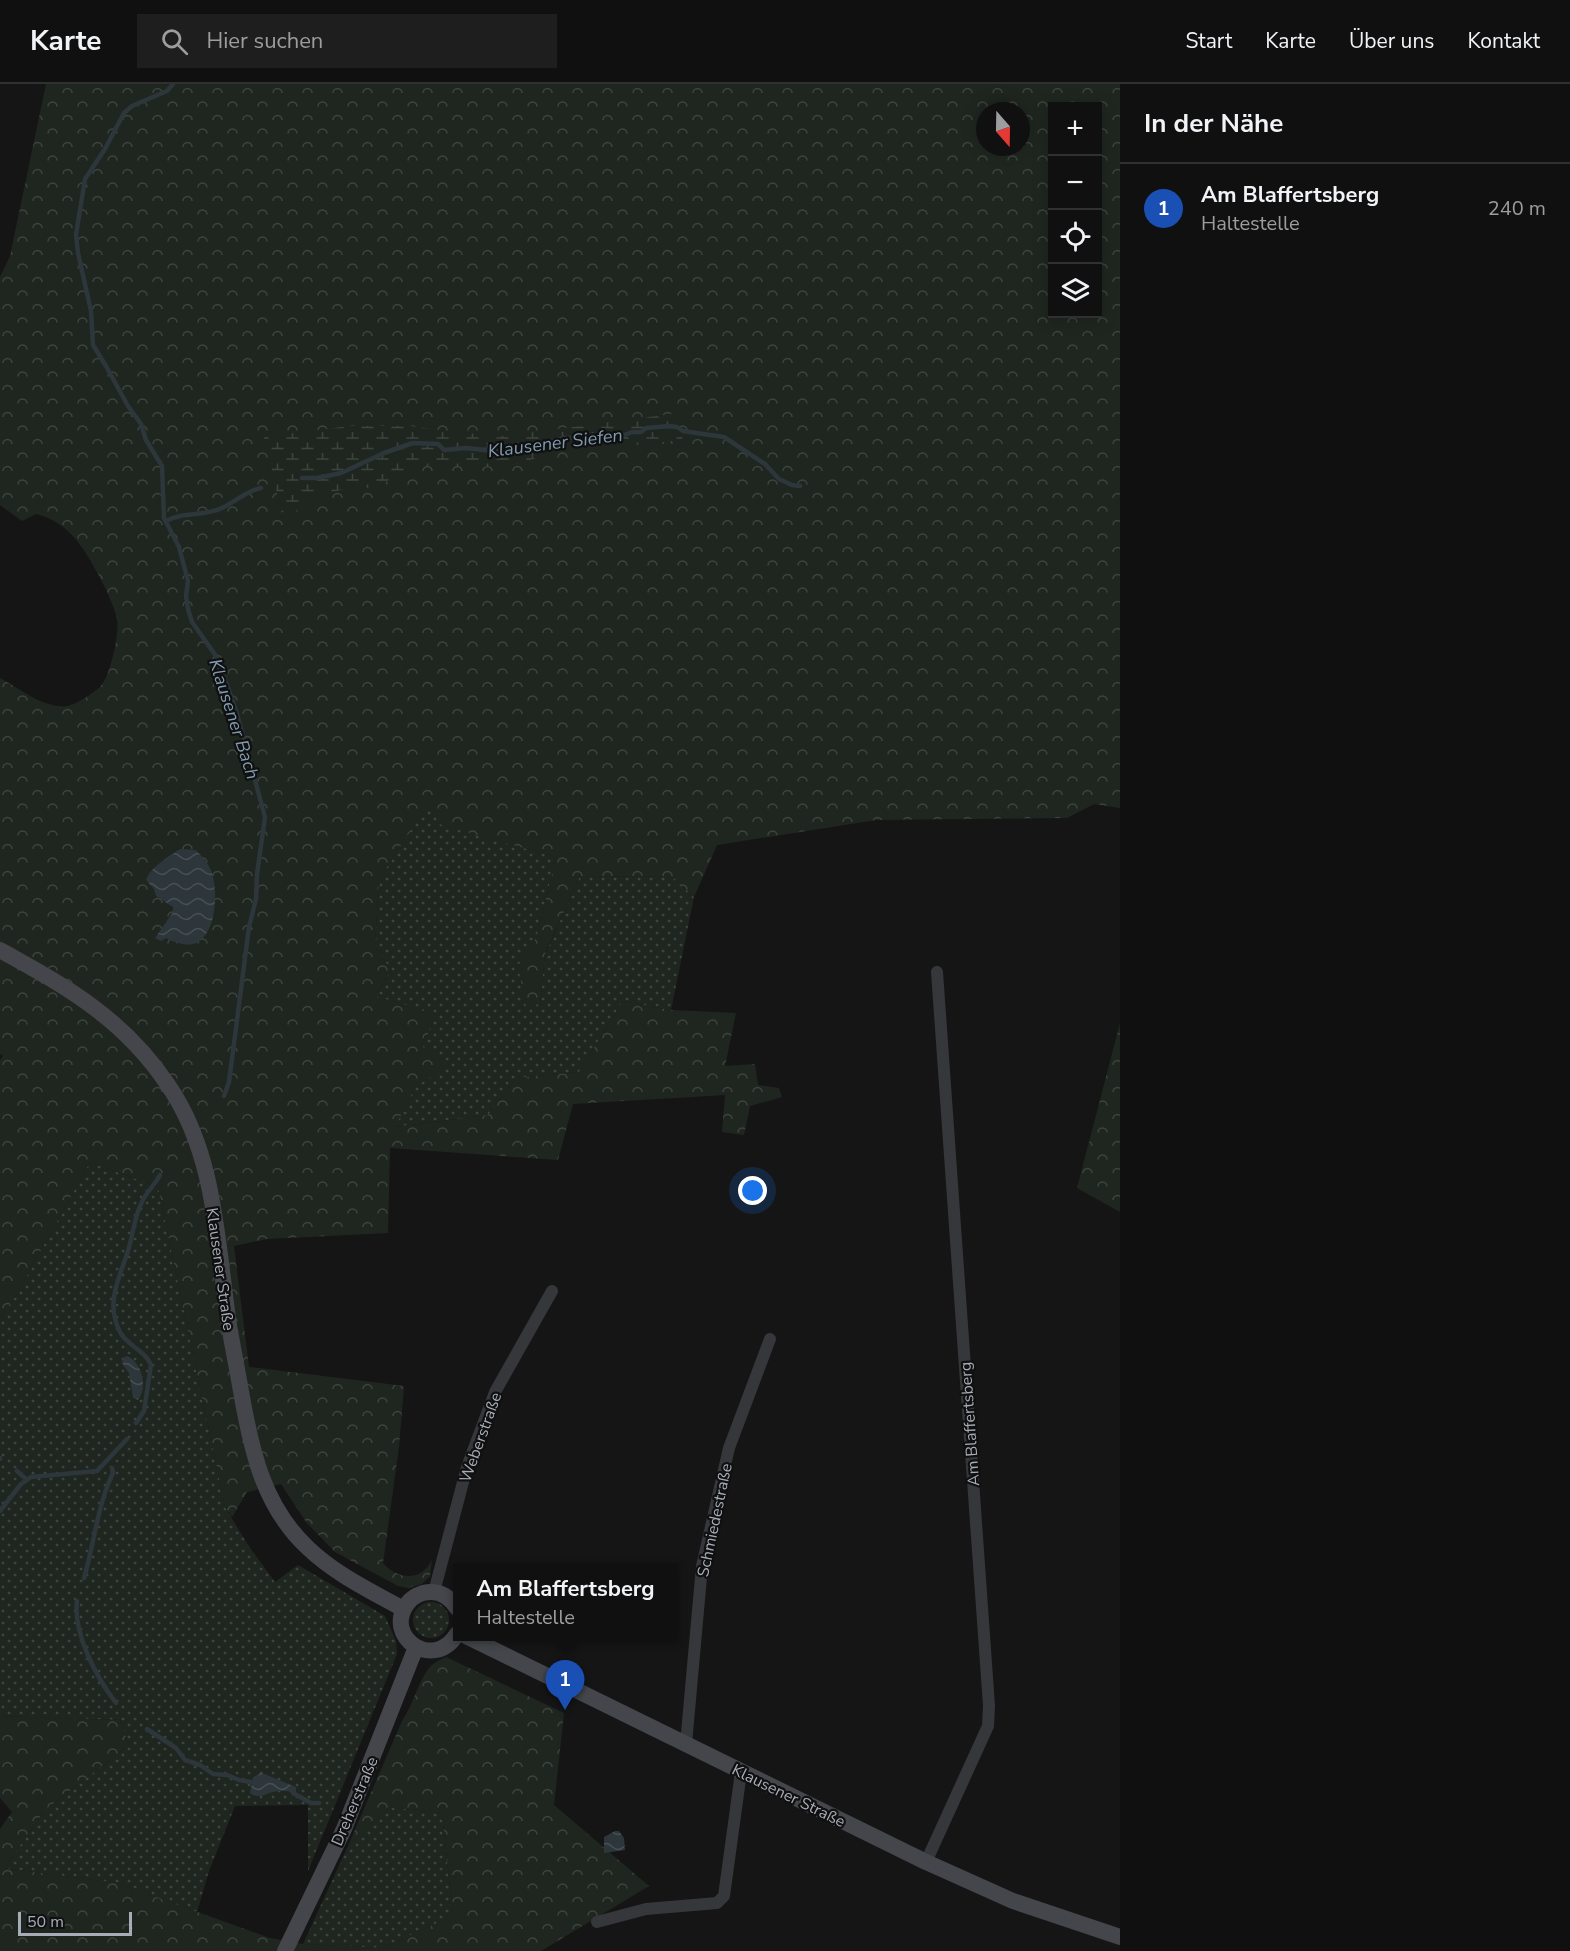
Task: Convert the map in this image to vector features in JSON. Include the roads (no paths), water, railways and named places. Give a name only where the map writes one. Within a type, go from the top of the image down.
[{"type":"main road","name":"Klausener Straße","points":[[0,950],[91,1004],[109,1018],[140,1048],[170,1087],[196,1144],[208,1182],[217,1230],[229,1325],[251,1447],[269,1497],[307,1548],[359,1584],[404,1609]]},
{"type":"main road","points":[[453,1604],[448,1598],[434,1592],[416,1596],[404,1609],[401,1626],[404,1635],[416,1647],[426,1651],[436,1651],[445,1647],[453,1638]]},
{"type":"main road","name":"Klausener Straße","points":[[476,1641],[926,1862],[1013,1900],[1120,1937]]},
{"type":"main road","name":"Dreherstraße","points":[[285,1951],[344,1829],[416,1647]]},
{"type":"street","name":"Am Blaffertsberg","points":[[926,1862],[988,1726],[989,1706],[937,972]]},
{"type":"street","name":"Weberstraße","points":[[434,1592],[467,1467],[495,1392],[552,1291]]},
{"type":"street","name":"Schmiedestraße","points":[[686,1744],[702,1566],[729,1448],[770,1339]]},
{"type":"street","points":[[597,1922],[646,1909],[717,1903],[724,1896],[741,1772]]},
{"type":"water","points":[[180,849],[196,850],[209,867],[214,881],[215,902],[211,923],[201,940],[193,944],[179,943],[166,938],[161,941],[155,938],[173,912],[173,907],[156,896],[154,889],[146,880],[156,866]]},
{"type":"water","points":[[127,1356],[140,1369],[142,1375],[143,1388],[138,1400],[133,1397],[129,1373],[122,1363],[123,1358]]},
{"type":"water","points":[[262,1773],[296,1787],[296,1792],[276,1791],[261,1796],[250,1793],[253,1777]]},
{"type":"water","points":[[619,1831],[624,1838],[625,1850],[604,1853],[604,1837]]},
{"type":"waterway","name":"Klausener Bach","points":[[173,84],[167,91],[132,106],[124,113],[105,149],[85,179],[76,235],[91,311],[93,345],[141,424],[146,440],[162,466],[164,518],[179,547],[188,581],[186,596],[188,609],[192,622],[216,656],[227,685],[265,817],[256,899],[249,927],[229,1082],[224,1096]]},
{"type":"waterway","name":"Klausener Siefen","points":[[302,478],[317,478],[341,473],[384,453],[413,443],[438,444],[444,450],[466,448],[502,452],[565,438],[622,436],[632,432],[641,432],[646,428],[669,426],[683,431],[724,437],[765,464],[779,479],[800,486]]},
{"type":"waterway","name":"Klausener Siefen","points":[[166,521],[180,516],[215,511],[261,488]]},
{"type":"waterway","name":"Klausener Bach","points":[[136,1423],[144,1411],[151,1365],[145,1355],[127,1341],[120,1332],[114,1311],[114,1301],[139,1208],[160,1175]]},
{"type":"waterway","name":"Klausener Bach","points":[[0,1511],[21,1484],[31,1477],[97,1471],[127,1439]]},
{"type":"waterway","points":[[84,1578],[100,1510],[113,1473],[112,1468]]},
{"type":"waterway","points":[[17,1471],[27,1480]]},
{"type":"waterway","points":[[77,1601],[82,1640],[101,1681],[116,1703]]},
{"type":"waterway","points":[[147,1729],[176,1748],[185,1760],[200,1765],[213,1774],[227,1775],[251,1782]]},
{"type":"waterway","points":[[293,1793],[311,1803],[319,1803]]},
{"type":"place","name":"Am Blaffertsberg","points":[[565,1710]]}]
